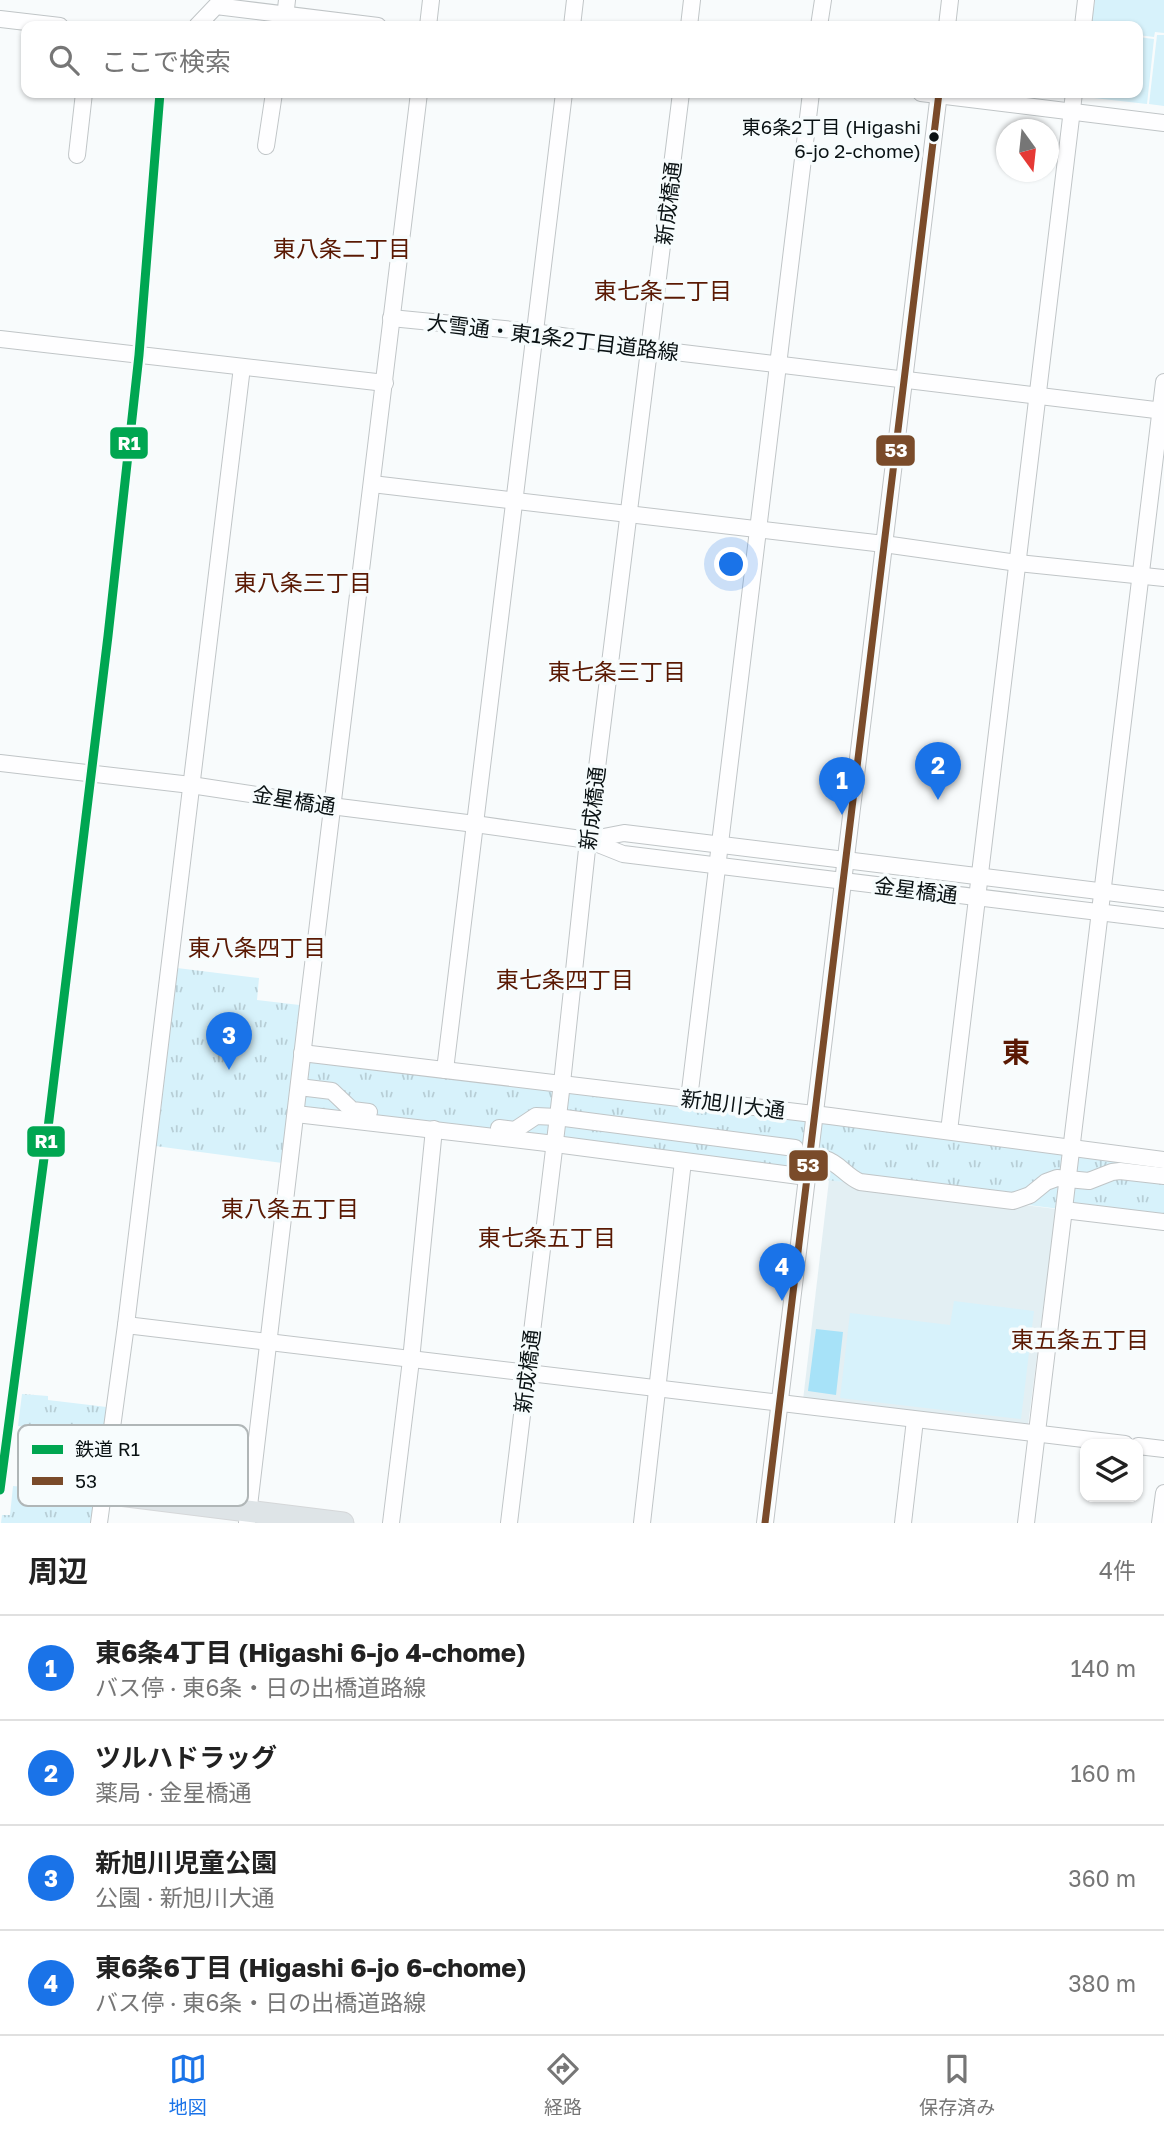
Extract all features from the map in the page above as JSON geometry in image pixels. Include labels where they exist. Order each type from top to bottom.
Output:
[{"type":"main road","points":[[182,1506],[248,1517],[343,1523]]},
{"type":"street","points":[[429,21],[431,0]]},
{"type":"street","points":[[573,21],[575,0]]},
{"type":"street","points":[[689,21],[692,0]]},
{"type":"street","points":[[820,21],[822,0]]},
{"type":"street","points":[[948,21],[950,0]]},
{"type":"street","points":[[1084,21],[1086,0]]},
{"type":"street","points":[[202,21],[216,6],[340,21]]},
{"type":"street","points":[[0,19],[21,21]]},
{"type":"street","points":[[77,155],[83,98]]},
{"type":"street","points":[[266,146],[273,98]]},
{"type":"street","points":[[248,1517],[418,98]]},
{"type":"street","points":[[445,1070],[563,98]]},
{"type":"street","name":"新成橋通","points":[[509,1523],[555,1144],[588,840],[680,98]]},
{"type":"street","points":[[689,1099],[810,98]]},
{"type":"street","points":[[765,1523],[939,98]]},
{"type":"street","points":[[969,98],[1164,124]]},
{"type":"street","points":[[949,1130],[1073,98]]},
{"type":"street","name":"大雪通・東1条2丁目道路線","points":[[391,318],[534,332],[650,349],[1162,411]]},
{"type":"street","points":[[0,339],[385,383]]},
{"type":"street","points":[[112,1425],[242,367]]},
{"type":"street","points":[[1026,1523],[1164,382]]},
{"type":"street","points":[[372,484],[884,544],[1018,563],[1164,578]]},
{"type":"street","name":"金星橋通","points":[[0,763],[191,785],[332,807],[588,840],[622,854],[1164,920]]},
{"type":"street","name":"金星橋通","points":[[588,840],[624,833],[1164,900]]},
{"type":"street","name":"新旭川大通","points":[[302,1053],[949,1130],[1164,1160]]},
{"type":"street","name":"新旭川大通","points":[[299,1087],[332,1091],[352,1110],[515,1130],[536,1116],[557,1117],[795,1148]]},
{"type":"street","points":[[296,1114],[807,1177]]},
{"type":"street","points":[[391,1523],[411,1360],[434,1129]]},
{"type":"street","points":[[825,1159],[833,1161],[860,1182],[1013,1200],[1030,1195],[1046,1182],[1057,1178],[1089,1181],[1120,1171],[1164,1176]]},
{"type":"street","points":[[642,1523],[683,1161]]},
{"type":"street","points":[[1064,1210],[1164,1222]]},
{"type":"street","points":[[126,1325],[1081,1439]]},
{"type":"street","points":[[903,1523],[915,1420]]},
{"type":"street","points":[[1143,1447],[1164,1449]]},
{"type":"street","points":[[1160,1523],[1164,1493]]},
{"type":"shaded area","points":[[829,1180],[1056,1209],[1028,1426],[803,1400]]},
{"type":"green space","points":[[1095,0],[1164,0],[1164,33],[1155,32],[1154,37],[1143,36],[1143,21],[1092,21]]},
{"type":"green space","points":[[1157,35],[1164,35],[1164,106],[1149,104]]},
{"type":"green space","points":[[1143,38],[1154,39],[1147,104],[1094,98],[1143,98]]},
{"type":"green space","points":[[169,967],[259,978],[257,1000],[308,1006],[302,1052],[1164,1158],[1164,1222],[297,1114],[290,1164],[148,1145]]},
{"type":"green space","points":[[954,1301],[1034,1311],[1021,1419],[840,1398],[850,1313],[950,1325]]},
{"type":"green space","points":[[22,1394],[115,1408],[113,1425],[18,1425]]},
{"type":"green space","points":[[13,1486],[18,1486],[18,1506],[101,1506],[99,1523],[1,1523],[2,1515],[10,1515]]},
{"type":"water","points":[[816,1329],[843,1332],[836,1395],[808,1391]]},
{"type":"rail line","name":"R1","points":[[0,1490],[48,1128],[108,636],[139,355],[160,98]]},
{"type":"transit line","name":"53","points":[[765,1523],[938,98]]},
{"type":"place","name":"東6条2丁目 (Higashi 6-jo 2-chome)","points":[[934,137]]},
{"type":"place","name":"ツルハドラッグ","points":[[938,800]]},
{"type":"place","name":"東6条4丁目 (Higashi 6-jo 4-chome)","points":[[842,815]]},
{"type":"place","name":"新旭川児童公園","points":[[229,1070]]},
{"type":"place","name":"東6条6丁目 (Higashi 6-jo 6-chome)","points":[[782,1301]]},
{"type":"district","name":"東八条二丁目","points":[[342,248]]},
{"type":"district","name":"東七条二丁目","points":[[663,290]]},
{"type":"district","name":"東八条三丁目","points":[[303,582]]},
{"type":"district","name":"東七条三丁目","points":[[617,671]]},
{"type":"district","name":"東八条四丁目","points":[[257,947]]},
{"type":"district","name":"東七条四丁目","points":[[565,979]]},
{"type":"district","name":"東","points":[[1016,1051]]},
{"type":"district","name":"東八条五丁目","points":[[290,1208]]},
{"type":"district","name":"東七条五丁目","points":[[547,1237]]},
{"type":"district","name":"東五条五丁目","points":[[1080,1339]]}]
